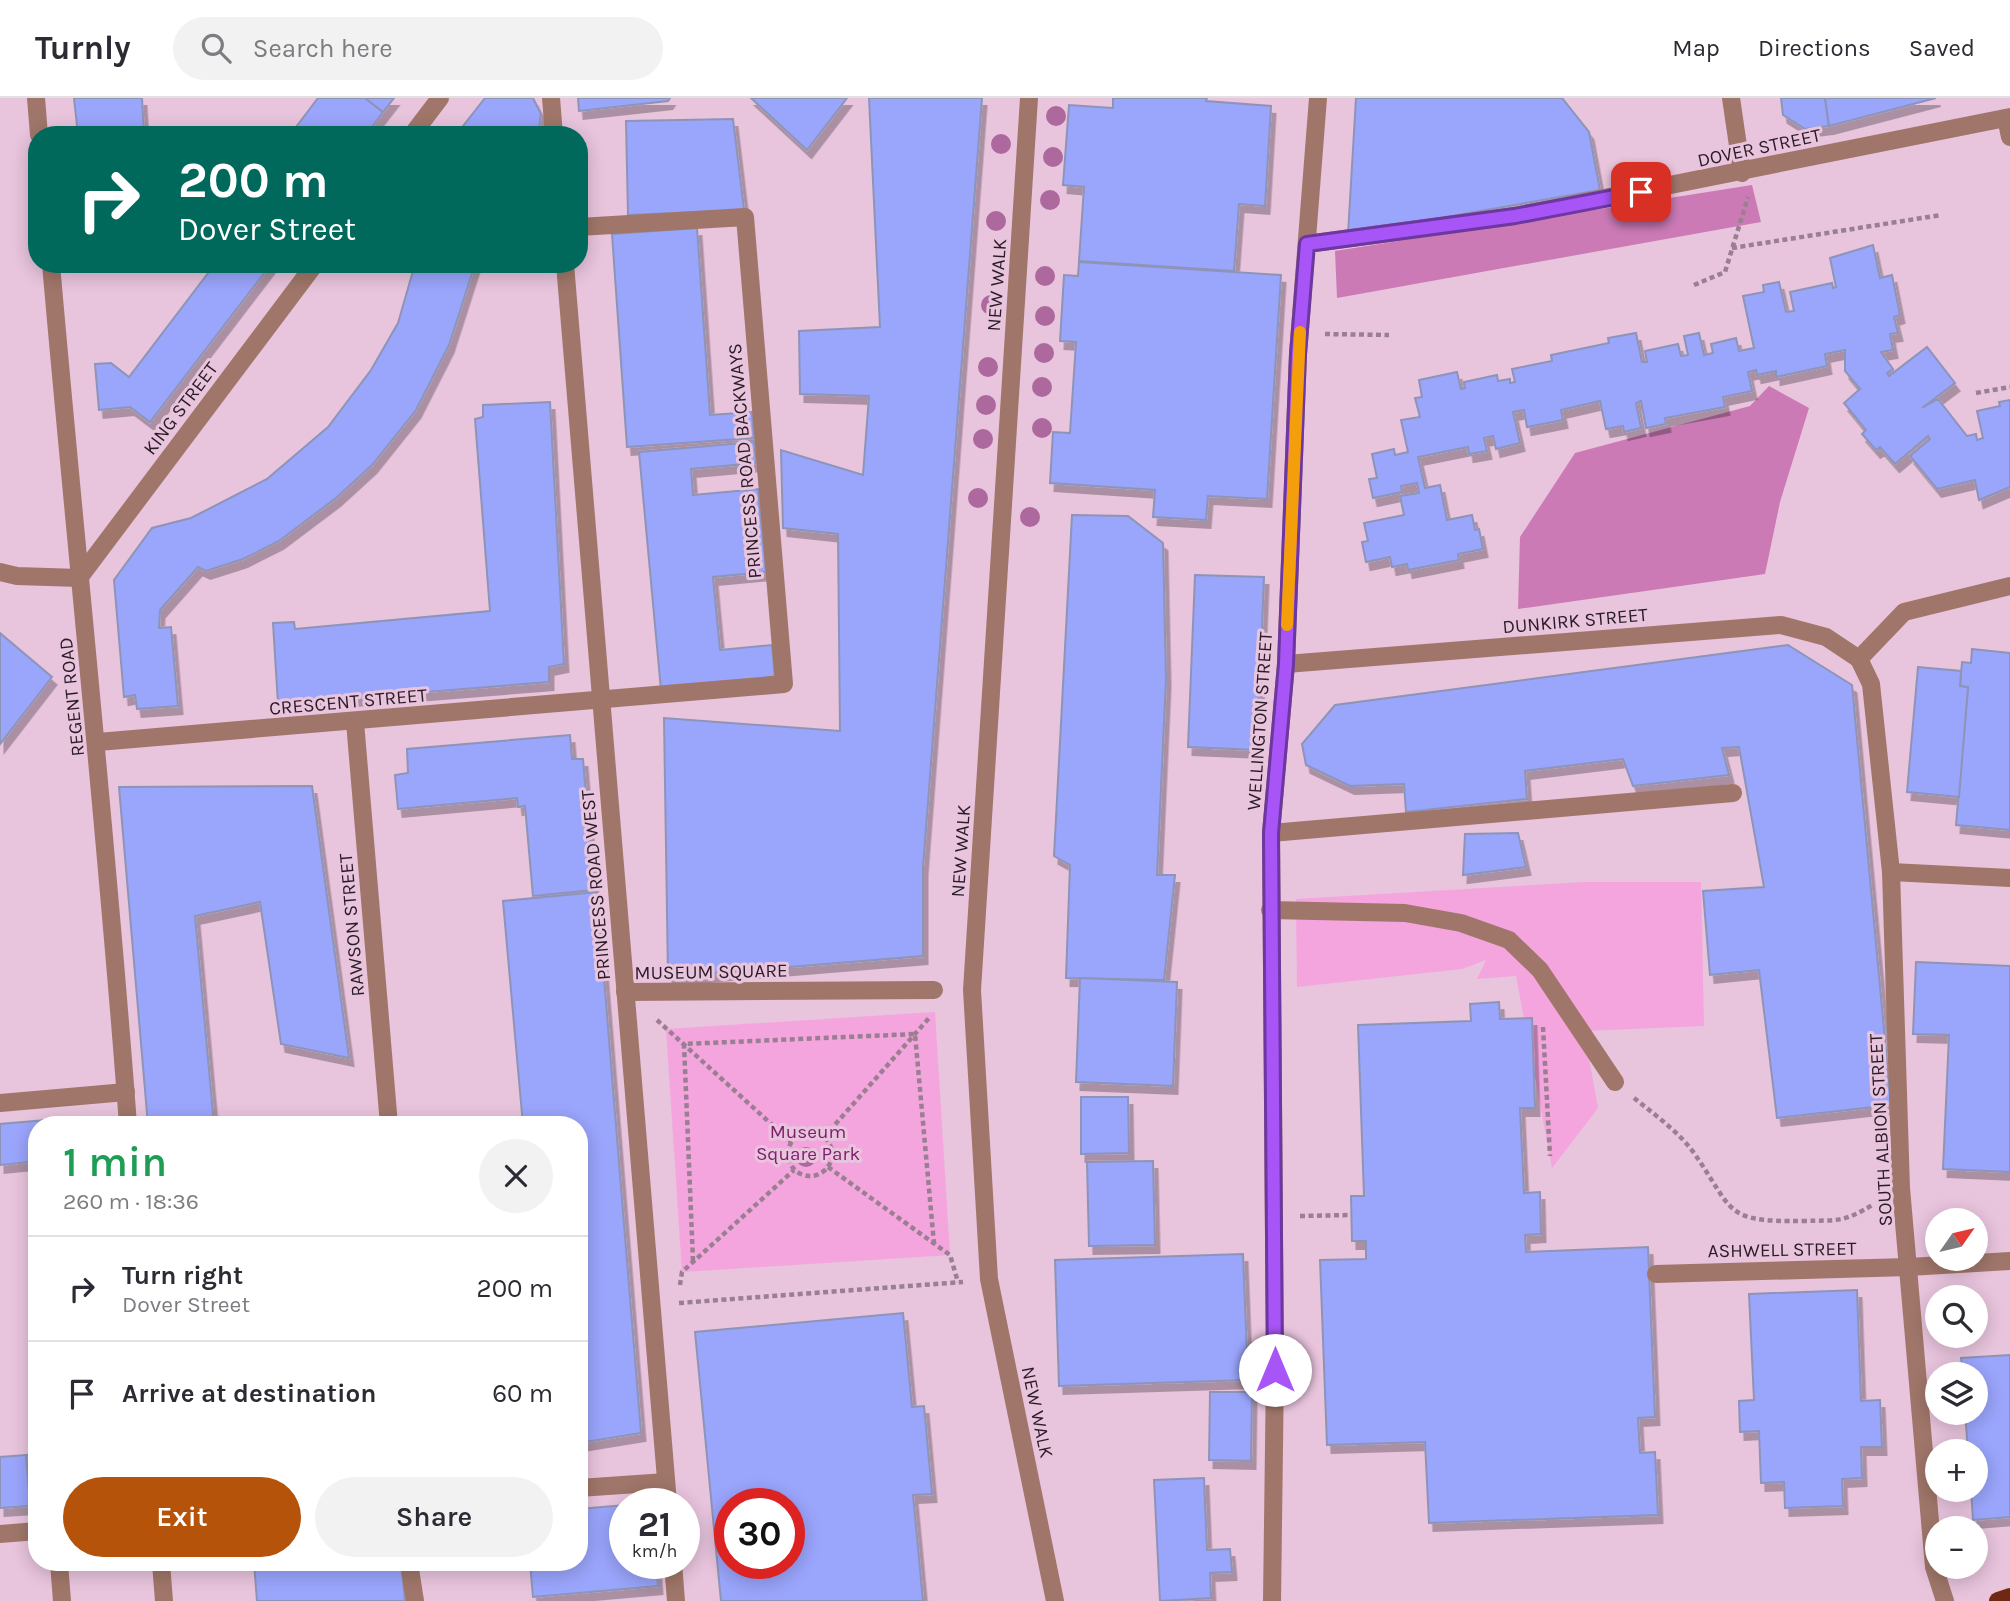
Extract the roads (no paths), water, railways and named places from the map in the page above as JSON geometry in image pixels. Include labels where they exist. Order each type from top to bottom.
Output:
[{"type":"main road","points":[[1998,1601],[2010,1597]]},
{"type":"street","points":[[36,98],[38,126]]},
{"type":"street","points":[[419,126],[440,98]]},
{"type":"street","points":[[551,98],[553,126]]},
{"type":"street","name":"NEW WALK","points":[[1029,98],[972,990],[989,1279],[1055,1601]]},
{"type":"street","name":"WELLINGTON STREET","points":[[1272,1601],[1275,1356],[1271,833],[1286,664],[1300,334],[1318,98]]},
{"type":"street","points":[[1731,98],[1749,171]]},
{"type":"street","points":[[2008,117],[2010,137]]},
{"type":"street","name":"DOVER STREET","points":[[1307,244],[1515,216],[2008,117]]},
{"type":"street","name":"PRINCESS ROAD BACKWAYS","points":[[588,226],[745,217],[784,684],[602,701]]},
{"type":"street","name":"REGENT ROAD","points":[[52,273],[79,578],[97,742],[127,1116]]},
{"type":"street","name":"KING STREET","points":[[79,578],[308,273]]},
{"type":"street","name":"PRINCESS ROAD WEST","points":[[566,273],[667,1488]]},
{"type":"street","points":[[0,572],[17,576],[79,578]]},
{"type":"street","points":[[1859,659],[1904,612],[2010,586]]},
{"type":"street","name":"DUNKIRK STREET","points":[[1286,664],[1780,625],[1826,637],[1859,659]]},
{"type":"street","name":"SOUTH ALBION STREET","points":[[1859,659],[1871,684],[1891,872],[1901,1188],[1934,1567],[1945,1601]]},
{"type":"street","name":"CRESCENT STREET","points":[[97,742],[602,701]]},
{"type":"street","name":"RAWSON STREET","points":[[355,722],[388,1116]]},
{"type":"street","points":[[1271,833],[1733,793]]},
{"type":"street","points":[[1891,872],[2010,878]]},
{"type":"street","points":[[1270,910],[1405,913],[1461,923],[1509,940],[1540,970],[1615,1082]]},
{"type":"street","name":"MUSEUM SQUARE","points":[[625,992],[937,999]]},
{"type":"street","points":[[0,1103],[126,1092]]},
{"type":"street","name":"ASHWELL STREET","points":[[1656,1274],[1909,1267],[2010,1261]]},
{"type":"street","points":[[588,1488],[666,1482]]},
{"type":"street","points":[[0,1534],[28,1532]]},
{"type":"street","points":[[60,1571],[62,1601]]},
{"type":"street","points":[[162,1571],[164,1601]]},
{"type":"street","points":[[410,1571],[415,1601]]},
{"type":"street","points":[[674,1579],[676,1601]]},
{"type":"park label","name":"Museum Square Park","points":[[808,1142]]}]
